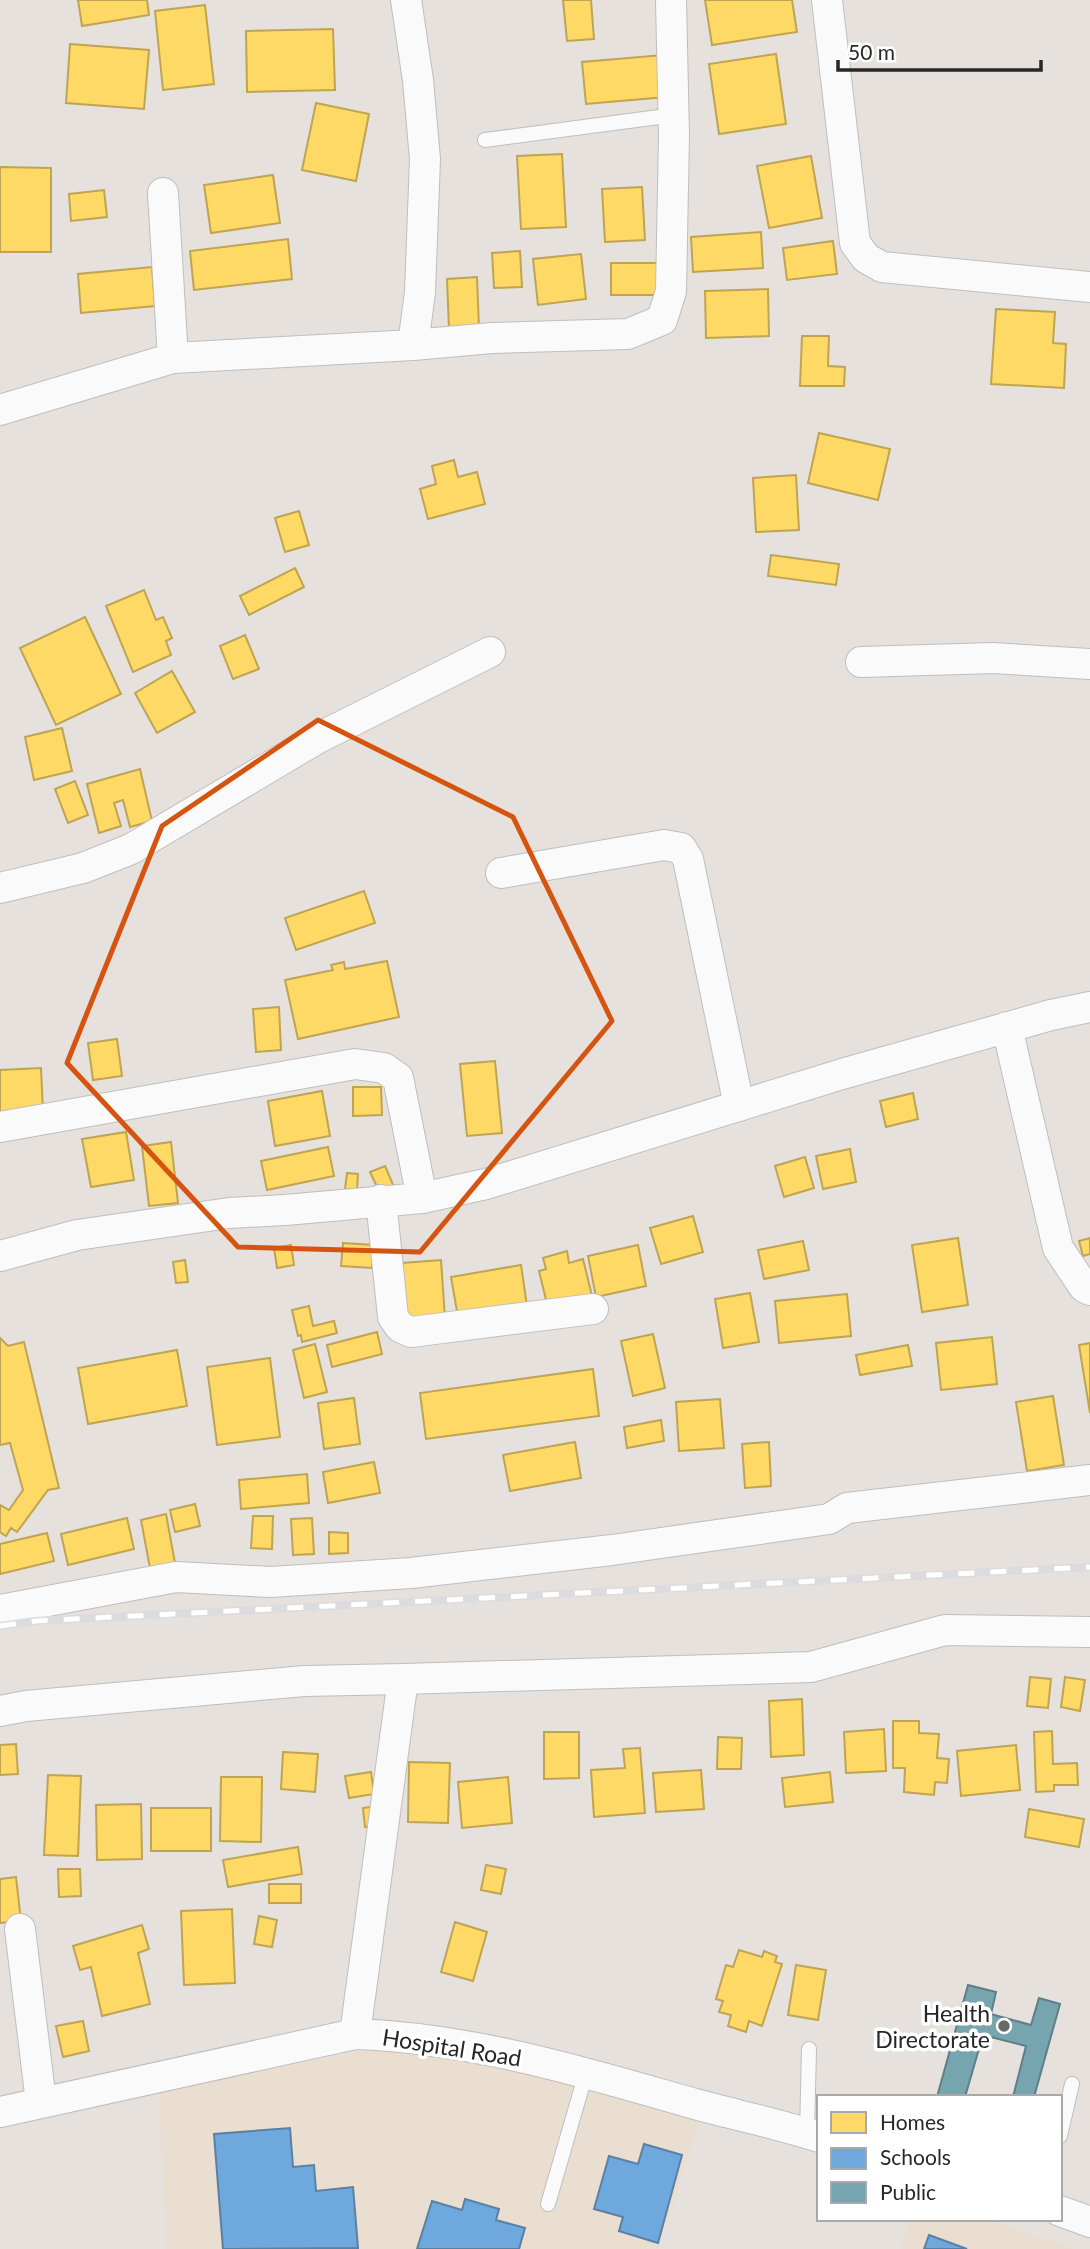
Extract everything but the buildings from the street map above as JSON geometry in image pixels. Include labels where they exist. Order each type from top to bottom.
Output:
[{"type":"street","points":[[406,0],[418,80],[425,159],[420,292],[413,345]]},
{"type":"street","points":[[0,410],[173,358],[492,338],[628,334],[662,320],[671,291],[674,116],[671,0]]},
{"type":"street","points":[[827,0],[855,243],[866,258],[882,267],[1090,287]]},
{"type":"street","points":[[163,193],[173,358]]},
{"type":"street","points":[[0,888],[83,868],[131,849],[318,738],[490,652]]},
{"type":"street","points":[[861,663],[993,658],[1090,664]]},
{"type":"street","points":[[501,873],[664,845],[681,848],[688,859],[739,1106]]},
{"type":"street","points":[[0,1256],[77,1235],[229,1213],[422,1198],[486,1184],[1007,1027],[1090,1007]]},
{"type":"street","points":[[1007,1027],[1058,1248],[1084,1287],[1090,1290]]},
{"type":"street","points":[[0,1127],[355,1065],[384,1068],[398,1078],[422,1198]]},
{"type":"street","points":[[381,1200],[393,1317],[400,1327],[411,1332],[593,1309]]},
{"type":"street","points":[[0,1610],[176,1577],[271,1582],[411,1573],[612,1550],[829,1518],[847,1508],[1090,1480]]},
{"type":"street","points":[[0,1712],[26,1706],[304,1681],[811,1667],[945,1630],[1090,1632]]},
{"type":"street","points":[[355,2034],[403,1679]]},
{"type":"street","points":[[20,1929],[41,2102]]},
{"type":"street","name":"Hospital Road","points":[[0,2112],[279,2052],[317,2040],[355,2034],[400,2035],[475,2047],[586,2073],[813,2135]]},
{"type":"street","points":[[1062,2212],[1090,2222]]},
{"type":"lane","points":[[485,140],[674,116]]},
{"type":"lane","points":[[808,2049],[813,2135]]},
{"type":"lane","points":[[548,2204],[586,2073]]},
{"type":"lane","points":[[1062,2127],[1072,2084]]},
{"type":"highlighted area","points":[[318,720],[513,817],[612,1021],[420,1252],[238,1247],[67,1063],[162,826]]},
{"type":"shaded area","points":[[451,2044],[700,2120],[658,2249],[167,2249],[159,2091],[397,2045]]},
{"type":"shaded area","points":[[909,2221],[988,2221],[1073,2249],[901,2249]]},
{"type":"railway","points":[[0,1626],[35,1621],[1090,1567]]},
{"type":"place","name":"Health Directorate","points":[[1004,2026]]}]
